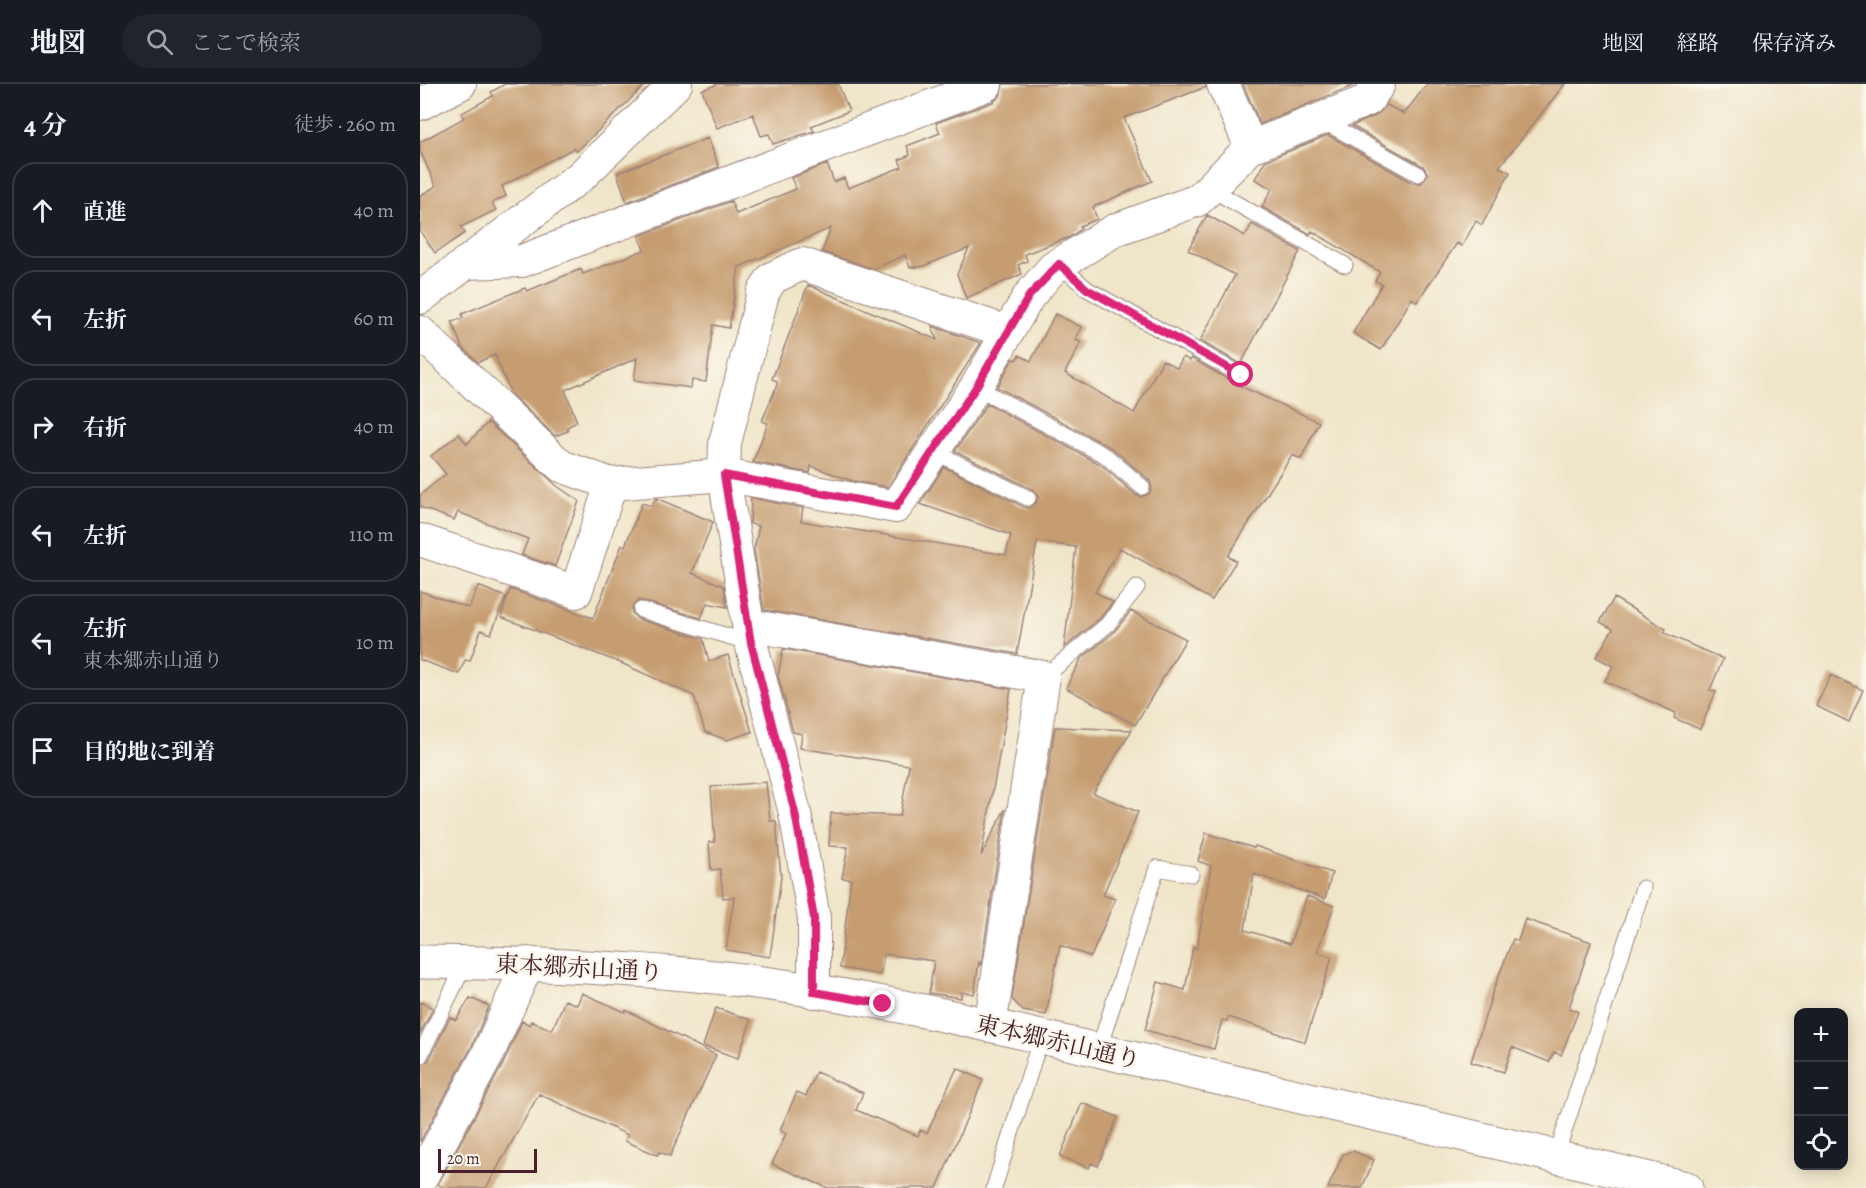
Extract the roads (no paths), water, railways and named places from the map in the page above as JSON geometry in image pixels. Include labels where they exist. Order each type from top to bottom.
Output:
[{"type":"street","points":[[420,104],[459,84]]},
{"type":"street","points":[[420,298],[581,176],[676,84]]},
{"type":"street","points":[[465,263],[522,261],[987,84]]},
{"type":"street","points":[[1223,84],[1251,147]]},
{"type":"street","points":[[420,332],[561,466],[610,484],[724,475],[896,507],[976,387],[1029,296],[1059,264],[1116,230],[1198,200],[1251,147],[1368,100],[1379,84]]},
{"type":"street","points":[[814,992],[814,918],[795,813],[749,634],[724,475],[728,431],[763,293],[772,278],[802,264],[1008,332]]},
{"type":"street","points":[[420,540],[576,592],[610,484]]},
{"type":"street","points":[[749,634],[1044,677],[990,1026]]},
{"type":"street","name":"東本郷赤山通り","points":[[420,962],[528,963],[633,969],[727,979],[814,992],[1041,1037],[1686,1188]]},
{"type":"street","points":[[420,1180],[487,1056],[528,963]]},
{"type":"lane","points":[[1320,120],[1418,174]]},
{"type":"lane","points":[[1209,188],[1345,265]]},
{"type":"lane","points":[[1059,264],[1087,289],[1241,375]]},
{"type":"lane","points":[[976,387],[1106,456],[1142,487]]},
{"type":"lane","points":[[933,451],[1028,498]]},
{"type":"lane","points":[[1044,677],[1107,626],[1137,586]]},
{"type":"lane","points":[[641,610],[749,634]]},
{"type":"lane","points":[[1098,1051],[1157,868],[1191,874]]},
{"type":"lane","points":[[1556,1156],[1643,888]]},
{"type":"lane","points":[[420,1056],[466,962]]},
{"type":"lane","points":[[994,1188],[1041,1037]]}]
